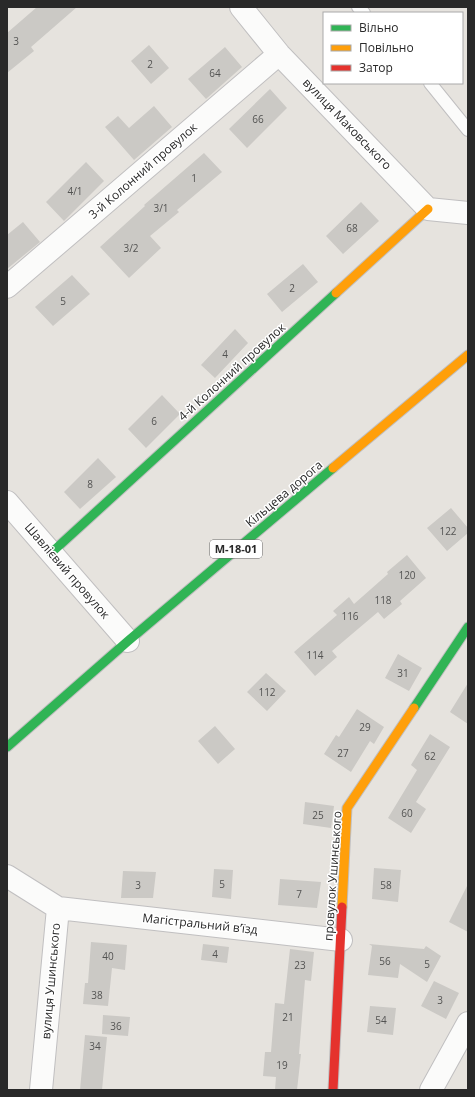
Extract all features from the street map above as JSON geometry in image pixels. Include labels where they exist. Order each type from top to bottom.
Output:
[{"type":"main road","name":"4-й Колонний провулок","points":[[52,553],[428,209]]},
{"type":"main road","name":"Кільцева дорога","points":[[7,747],[128,641],[468,355]]},
{"type":"main road","name":"провулок Ушинського","points":[[333,1090],[347,808],[468,627]]},
{"type":"street","name":"вулиця Маковського","points":[[241,7],[279,54],[428,209]]},
{"type":"street","name":"3-й Колонний провулок","points":[[7,288],[279,54]]},
{"type":"street","points":[[428,209],[468,213]]},
{"type":"street","name":"Шавлієвий провулок","points":[[7,502],[128,641]]},
{"type":"street","name":"вулиця Ушинського","points":[[7,876],[58,908],[41,1090]]},
{"type":"street","name":"Магістральний в’їзд","points":[[58,908],[341,940]]},
{"type":"street","points":[[431,1090],[468,1023]]},
{"type":"lane","points":[[431,84],[468,130]]},
{"type":"building","points":[[37,7],[77,7],[31,47],[34,51],[7,73],[7,33]]},
{"type":"building","points":[[149,45],[169,68],[151,84],[131,61]]},
{"type":"building","points":[[225,47],[242,67],[206,99],[188,79]]},
{"type":"building","points":[[270,89],[287,108],[247,148],[229,129]]},
{"type":"building","points":[[154,106],[172,127],[134,160],[105,127],[118,116],[129,128]]},
{"type":"building","points":[[204,153],[222,172],[177,210],[179,212],[150,236],[161,248],[129,278],[100,247],[145,206],[144,205]]},
{"type":"building","points":[[86,162],[104,181],[64,221],[46,202]]},
{"type":"building","points":[[361,202],[379,221],[343,254],[326,236]]},
{"type":"building","points":[[23,222],[40,242],[7,269],[7,235]]},
{"type":"building","points":[[303,264],[318,282],[282,312],[267,294]]},
{"type":"building","points":[[72,275],[90,294],[53,326],[35,307]]},
{"type":"building","points":[[235,329],[248,343],[215,378],[201,365]]},
{"type":"building","points":[[162,395],[180,414],[146,448],[128,429]]},
{"type":"building","points":[[98,458],[116,477],[80,509],[64,492]]},
{"type":"building","points":[[451,508],[468,528],[468,533],[447,551],[427,528]]},
{"type":"building","points":[[407,555],[426,578],[400,601],[402,604],[384,619],[378,612],[332,651],[337,657],[315,676],[294,652],[337,615],[333,611],[349,597],[354,604]]},
{"type":"building","points":[[398,654],[422,668],[409,691],[385,678]]},
{"type":"building","points":[[266,673],[286,691],[267,711],[247,692]]},
{"type":"building","points":[[468,683],[468,724],[450,712]]},
{"type":"building","points":[[357,709],[384,727],[374,744],[370,741],[351,772],[324,754],[336,735],[339,737]]},
{"type":"building","points":[[215,726],[235,749],[218,764],[198,741]]},
{"type":"building","points":[[430,734],[450,747],[416,802],[426,809],[411,833],[388,818],[417,770],[411,765]]},
{"type":"building","points":[[305,802],[334,806],[331,828],[303,824]]},
{"type":"building","points":[[374,868],[401,870],[398,902],[372,899]]},
{"type":"building","points":[[214,869],[233,870],[231,899],[212,897]]},
{"type":"building","points":[[123,871],[156,872],[153,898],[121,898]]},
{"type":"building","points":[[280,879],[321,882],[317,908],[278,905]]},
{"type":"building","points":[[468,884],[468,932],[449,922]]},
{"type":"building","points":[[91,942],[127,945],[125,970],[112,968],[108,1006],[83,1004],[85,983],[88,983]]},
{"type":"building","points":[[203,944],[229,947],[227,963],[201,960]]},
{"type":"building","points":[[369,944],[424,949],[426,946],[441,956],[427,982],[400,964],[398,978],[368,975],[372,946]]},
{"type":"building","points":[[290,949],[314,952],[311,981],[305,980],[299,1054],[301,1054],[297,1090],[275,1090],[276,1077],[263,1076],[265,1052],[271,1052],[275,1003],[284,1004]]},
{"type":"building","points":[[434,981],[459,993],[446,1019],[421,1006]]},
{"type":"building","points":[[370,1006],[396,1008],[393,1035],[367,1032]]},
{"type":"building","points":[[103,1015],[130,1017],[128,1036],[102,1034]]},
{"type":"building","points":[[85,1035],[107,1037],[102,1090],[80,1090]]},
{"type":"traffic: fast","points":[[51,553],[336,293]]},
{"type":"traffic: fast","points":[[7,747],[128,641],[333,468]]},
{"type":"traffic: fast","points":[[414,708],[468,627]]},
{"type":"traffic: slow","points":[[336,293],[428,209]]},
{"type":"traffic: slow","points":[[333,468],[468,355]]},
{"type":"traffic: slow","points":[[342,907],[347,808],[414,708]]},
{"type":"traffic: jam","points":[[333,1090],[342,907]]}]
